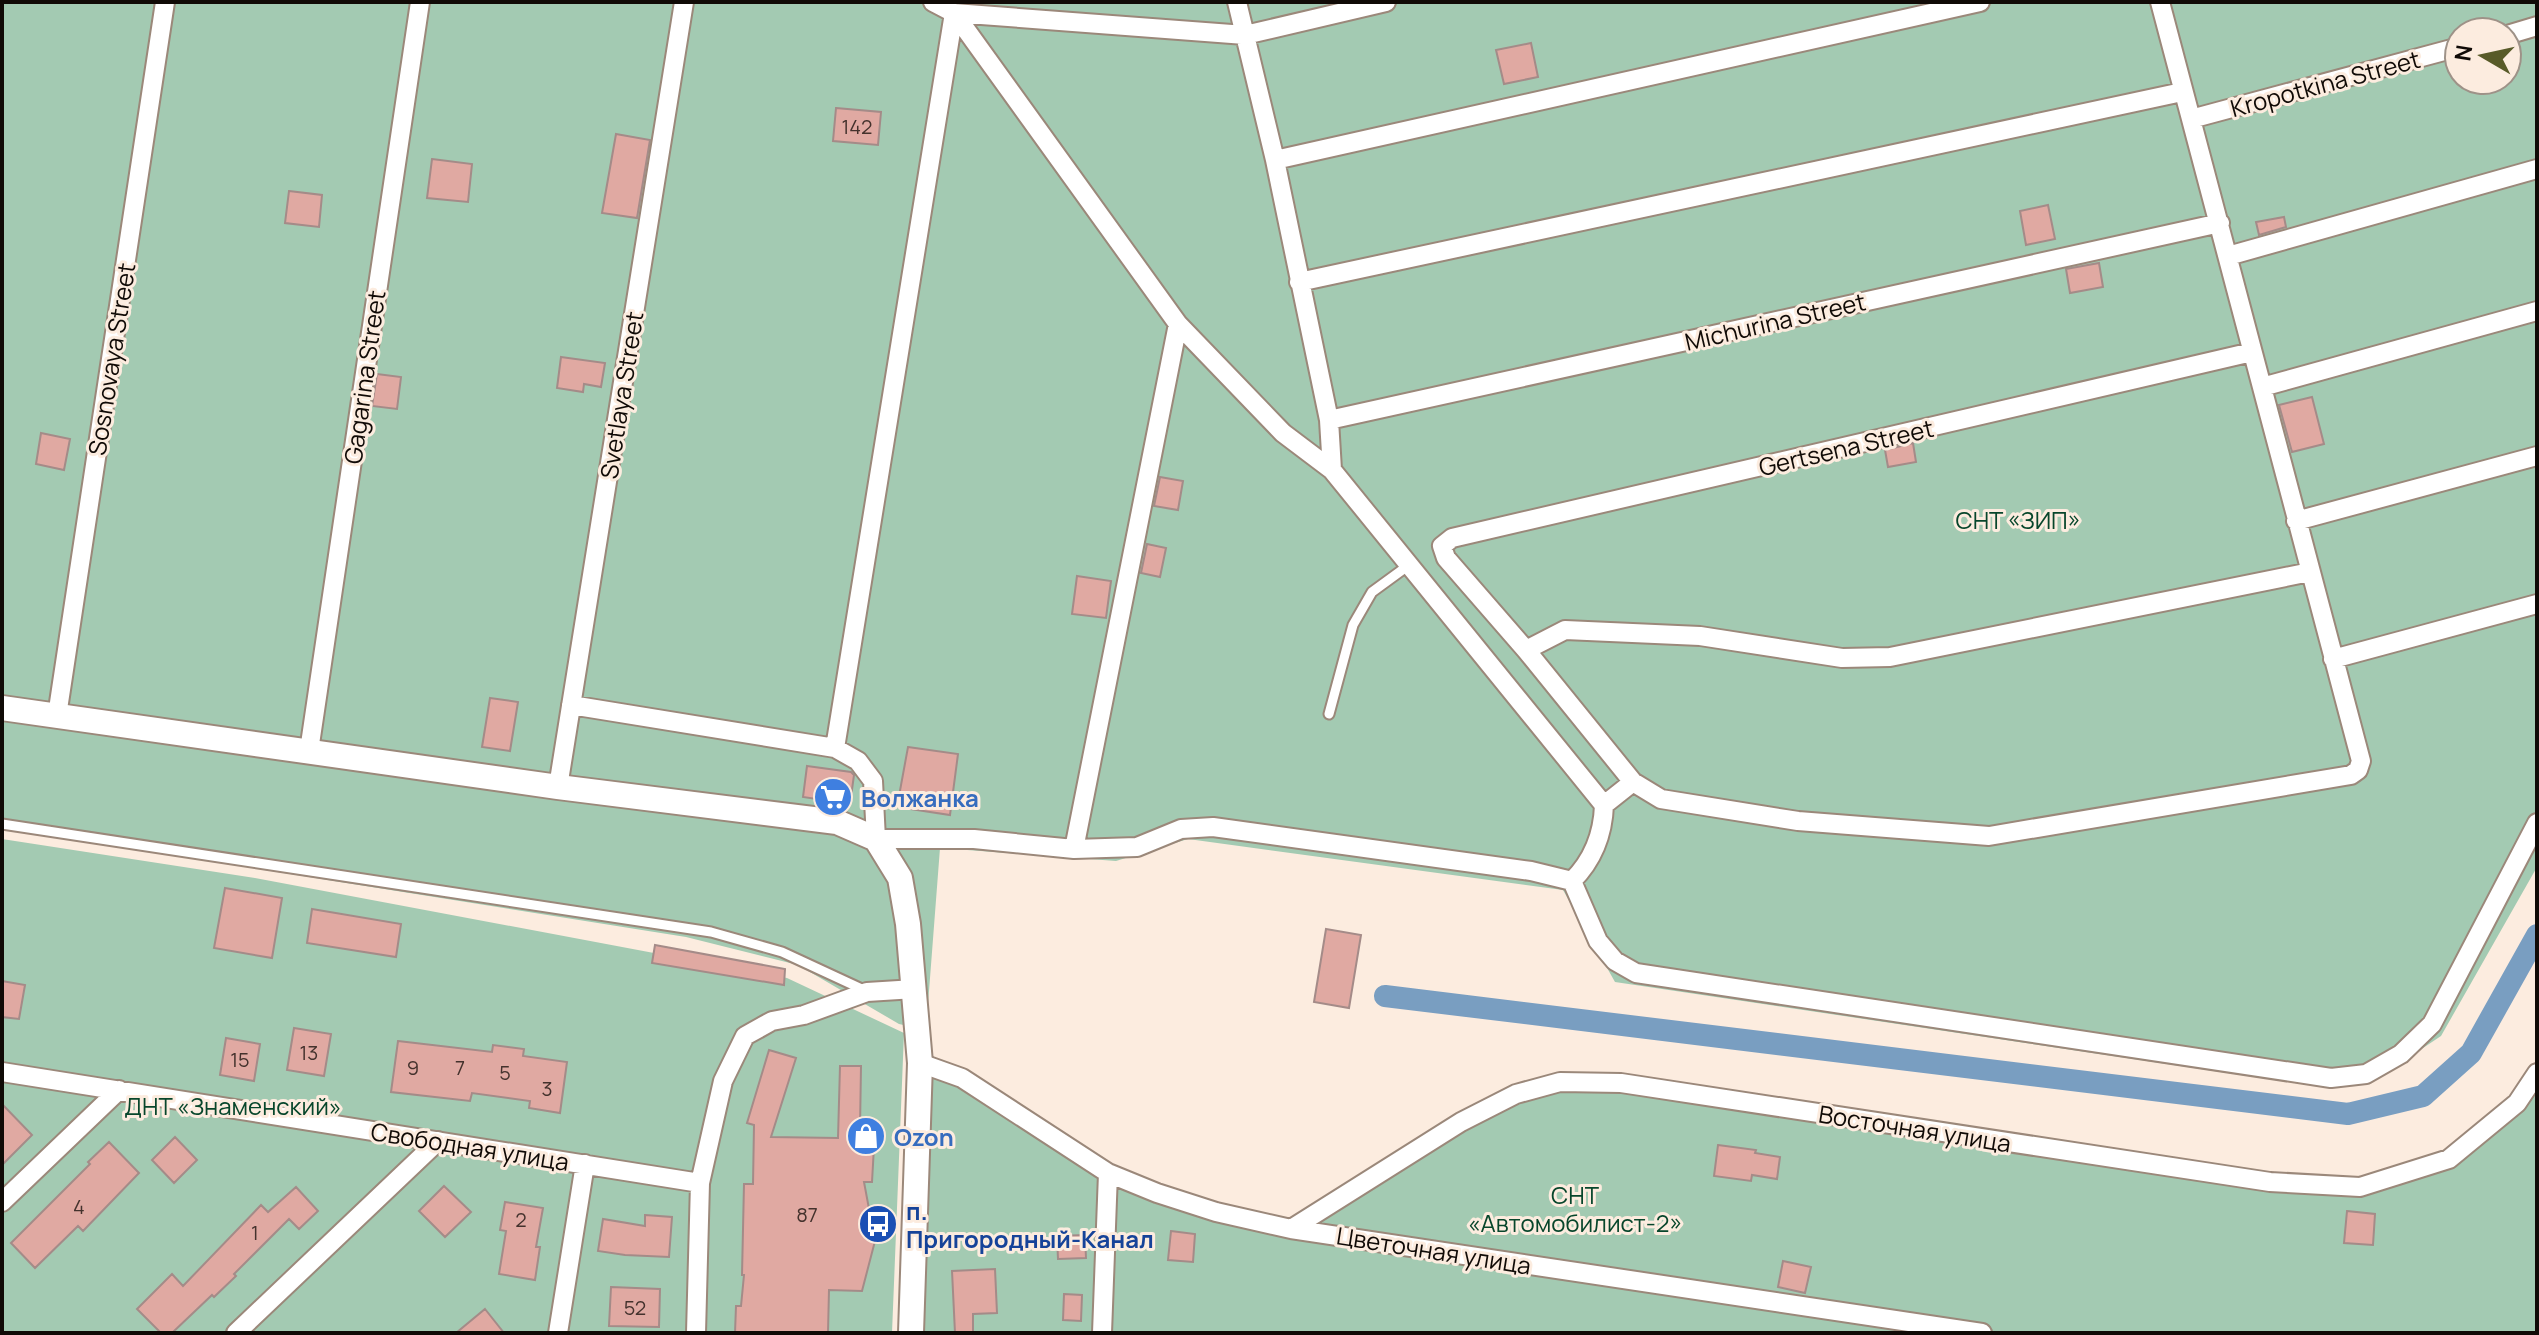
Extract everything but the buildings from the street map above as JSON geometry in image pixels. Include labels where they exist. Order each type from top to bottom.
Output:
[{"type":"street","name":"Sosnovaya Street","points":[[57,716],[165,2]]},
{"type":"street","name":"Gagarina Street","points":[[309,751],[420,2]]},
{"type":"street","name":"Svetlaya Street","points":[[558,787],[684,2]]},
{"type":"street","points":[[933,2],[954,13],[1178,324],[1283,433],[1332,470],[1604,805],[1603,828],[1586,867],[1572,881]]},
{"type":"street","points":[[1237,2],[1275,160],[1329,420],[1332,470]]},
{"type":"street","points":[[954,13],[1031,10],[1245,35],[1386,2]]},
{"type":"street","points":[[1275,160],[1980,2]]},
{"type":"street","points":[[2160,2],[2361,761],[2358,770],[2351,775],[1989,836],[1798,821],[1661,799],[1633,782],[1526,650],[1565,630],[1700,636],[1842,658],[1890,657],[2310,572]]},
{"type":"street","points":[[835,748],[954,13]]},
{"type":"street","name":"Kropotkina Street","points":[[2191,119],[2443,51]]},
{"type":"street","points":[[1299,282],[2182,92]]},
{"type":"street","points":[[2228,256],[2537,169]]},
{"type":"street","name":"Michurina Street","points":[[1329,420],[2220,223]]},
{"type":"street","points":[[2262,387],[2537,311]]},
{"type":"street","points":[[1074,849],[1178,324]]},
{"type":"street","name":"Gertsena Street","points":[[1526,650],[1446,558],[1442,546],[1452,538],[2252,352]]},
{"type":"street","points":[[2296,521],[2537,456]]},
{"type":"street","points":[[2333,659],[2537,604]]},
{"type":"street","points":[[571,705],[835,748],[858,761],[873,781],[876,839],[900,878],[915,989],[920,1063],[911,1333]]},
{"type":"street","points":[[2,708],[558,787],[837,822],[876,839],[974,839],[1074,849],[1137,847],[1181,829],[1213,827],[1531,871],[1572,881]]},
{"type":"street","points":[[1604,805],[1633,782]]},
{"type":"street","points":[[1572,881],[1598,941],[1615,961],[1636,973],[2331,1078],[2366,1074],[2401,1054],[2432,1024],[2537,823]]},
{"type":"street","points":[[696,1333],[700,1183],[723,1081],[745,1036],[772,1021],[804,1015],[867,992],[915,989]]},
{"type":"street","name":"Цветочная улица","points":[[920,1063],[962,1078],[1108,1173],[1216,1212],[1291,1229],[1982,1333]]},
{"type":"street","name":"Свободная улица","points":[[2,1072],[700,1183]]},
{"type":"street","name":"Восточная улица","points":[[1291,1229],[1461,1122],[1516,1094],[1560,1082],[1621,1083],[2270,1182],[2360,1187],[2449,1159],[2517,1103],[2537,1073]]},
{"type":"street","points":[[2,1202],[119,1090]]},
{"type":"street","points":[[236,1333],[438,1141]]},
{"type":"street","points":[[558,1333],[585,1164]]},
{"type":"street","points":[[1102,1333],[1108,1173]]},
{"type":"lane","points":[[1329,714],[1353,625],[1372,592],[1409,565]]},
{"type":"lane","points":[[2,824],[711,932],[782,952],[867,992]]},
{"type":"green space","name":"СНТ «ЗИП»","points":[[2,2],[2537,2],[2537,867],[2441,1036],[2369,1084],[2329,1088],[1615,982],[1563,890],[1188,839],[1116,861],[940,848],[926,1030],[899,1024],[798,965],[686,937],[2,828]]},
{"type":"green space","name":"ДНТ «Знаменский»","points":[[2,839],[255,878],[787,978],[904,1033],[892,1333],[2,1333]]},
{"type":"green space","name":"СНТ «Автомобилист-2»","points":[[920,1063],[1108,1173],[1291,1229],[1461,1122],[1560,1082],[2360,1187],[2449,1159],[2537,1073],[2537,1333],[911,1333]]},
{"type":"waterway","points":[[1385,996],[2348,1114],[2423,1096],[2471,1053],[2537,935]]},
{"type":"place","name":"Волжанка","points":[[833,797]]},
{"type":"place","name":"Ozon","points":[[866,1136]]},
{"type":"place","name":"п. Пригородный-Канал","points":[[878,1224]]}]
